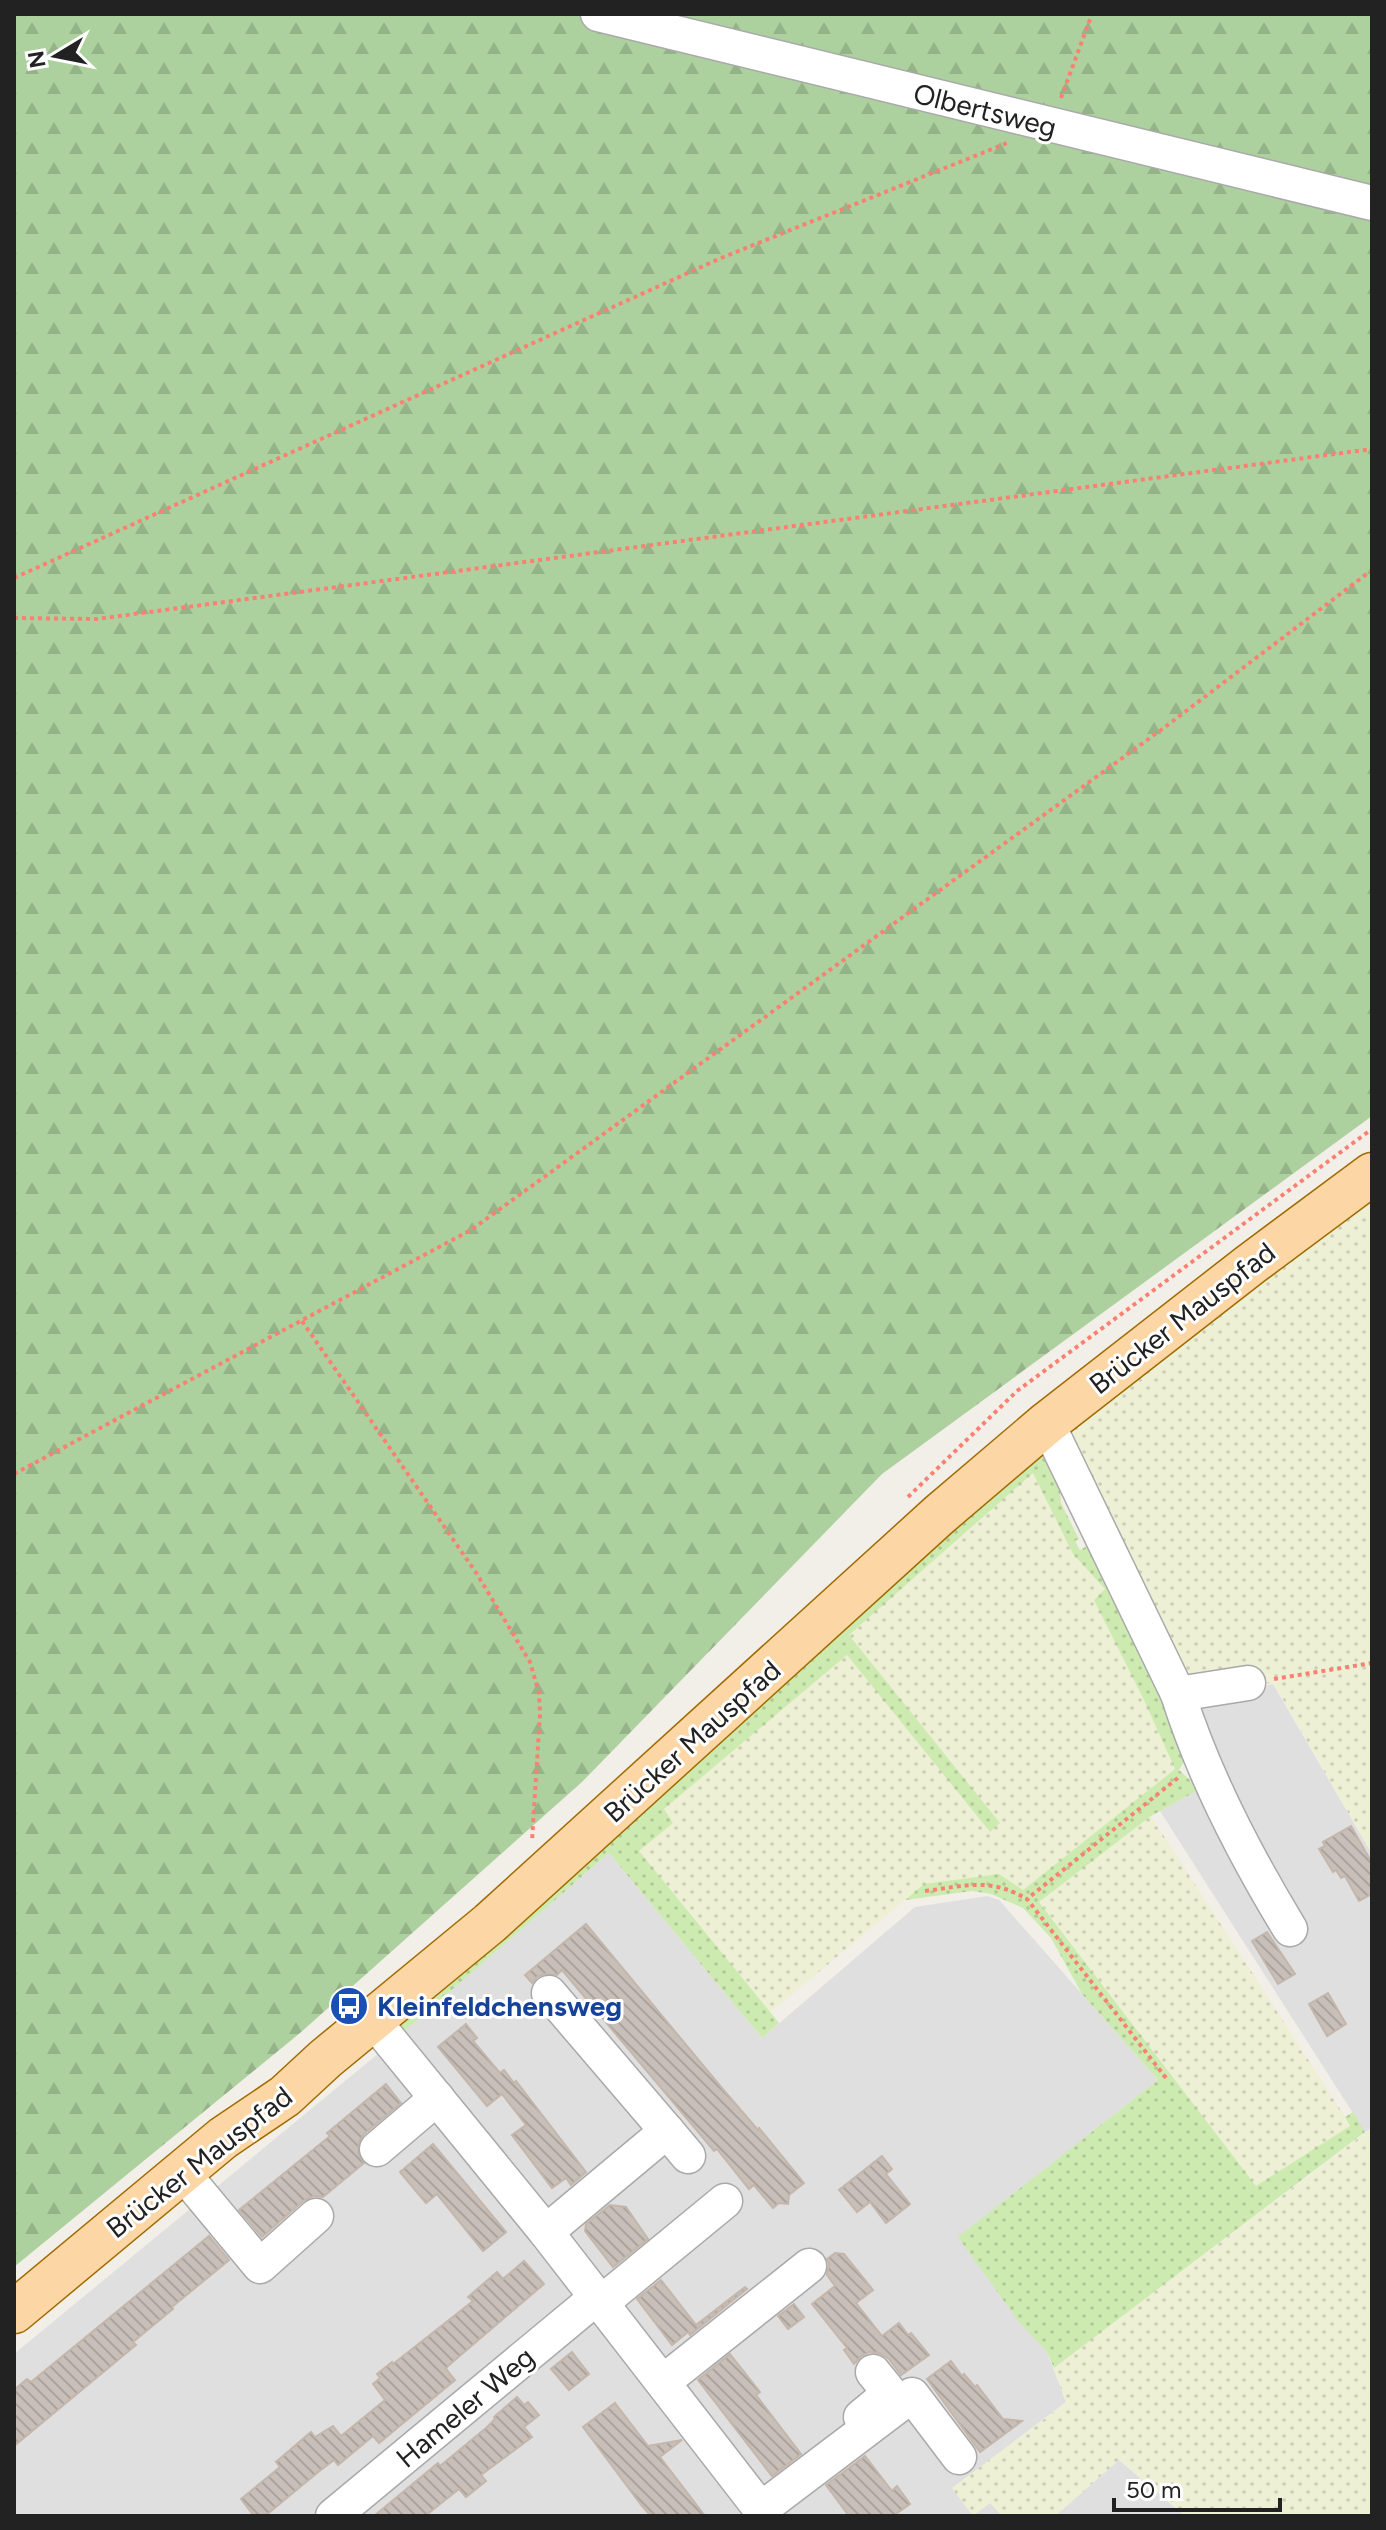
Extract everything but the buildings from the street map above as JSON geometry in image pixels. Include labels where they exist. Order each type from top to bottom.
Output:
[{"type":"main road","name":"Brücker Mauspfad","points":[[14,2312],[245,2121],[285,2096],[325,2059],[514,1903],[939,1515],[1047,1423],[1372,1174]]},
{"type":"street","name":"Olbertsweg","points":[[598,14],[1372,203]]},
{"type":"street","points":[[1047,1423],[1178,1694],[1192,1739],[1263,1884],[1290,1929]]},
{"type":"street","points":[[1071,1469],[1065,1495],[1079,1528]]},
{"type":"street","points":[[1178,1694],[1248,1683]]},
{"type":"street","points":[[546,2232],[678,2143],[549,1993]]},
{"type":"street","points":[[373,2020],[546,2232],[760,2509]]},
{"type":"street","points":[[377,2149],[437,2098]]},
{"type":"street","points":[[182,2172],[260,2266],[316,2216]]},
{"type":"street","name":"Hameler Weg","points":[[333,2516],[725,2201]]},
{"type":"street","points":[[663,2382],[809,2266]]},
{"type":"street","points":[[760,2509],[890,2393],[873,2372]]},
{"type":"street","points":[[760,2509],[912,2395],[959,2457]]},
{"type":"path","points":[[1051,126],[1092,14]]},
{"type":"path","points":[[14,578],[721,258],[1008,143]]},
{"type":"path","points":[[14,618],[97,619],[1372,449]]},
{"type":"path","points":[[14,1474],[471,1230],[1161,730],[1372,570]]},
{"type":"path","points":[[302,1320],[477,1574],[530,1662],[539,1693],[540,1714],[532,1844]]},
{"type":"path","points":[[1248,1683],[1372,1663]]},
{"type":"path","points":[[1027,1899],[1183,1774],[1192,1760],[1192,1739]]},
{"type":"path","points":[[925,1891],[987,1884],[1007,1887],[1027,1899],[1166,2078]]},
{"type":"shaded area","points":[[1273,1684],[1372,1854],[1372,2128],[1365,2132],[1160,1811],[1223,1776],[1189,1706]]},
{"type":"shaded area","points":[[609,1853],[762,2038],[915,1907],[987,1896],[999,1900],[1158,2080],[959,2237],[1047,2352],[1066,2402],[953,2488],[991,2503],[1002,2516],[14,2516],[14,2354],[373,2058]]},
{"type":"shaded area","points":[[1119,2460],[1185,2516],[1055,2516]]},
{"type":"green space","points":[[14,14],[1372,14],[1372,1116],[882,1474],[582,1782],[300,2033],[14,2267]]},
{"type":"green space","points":[[1372,1197],[1372,1854],[1274,1684],[1174,1673],[1067,1426]]},
{"type":"green space","points":[[1042,1450],[1060,1484],[1061,1503],[1079,1539],[1075,1541],[1080,1550],[1092,1543],[1113,1566],[1185,1760],[1179,1770],[1200,1789],[1151,1816],[1039,1902],[1256,2186],[1350,2126],[1345,2117],[1353,2112],[1365,2132],[1054,2368],[1047,2352],[1019,2322],[958,2237],[1158,2080],[1082,1994],[1051,1938],[1023,1908],[991,1894],[972,1891],[905,1900],[924,1884],[999,1874],[1023,1890],[1175,1769],[1094,1600],[1105,1589],[1073,1554],[1033,1473],[849,1635],[1000,1823],[990,1832],[847,1655],[664,1809],[673,1823],[639,1851],[779,2023],[762,2038],[609,1853],[400,2035],[400,2023]]},
{"type":"green space","points":[[1034,1472],[1073,1554],[1106,1589],[1144,1700],[1175,1769],[1023,1890],[924,1884],[770,2013],[639,1851],[673,1823],[663,1810],[847,1654],[990,1832],[1000,1823],[848,1635]]},
{"type":"green space","points":[[1151,1816],[1351,2126],[1256,2187],[1039,1901]]},
{"type":"green space","points":[[1372,2128],[1372,2516],[1185,2516],[1119,2460],[1055,2516],[1002,2516],[990,2503],[973,2516],[952,2488],[1066,2403],[1054,2368]]},
{"type":"place","name":"Kleinfeldchensweg","points":[[349,2006]]}]
